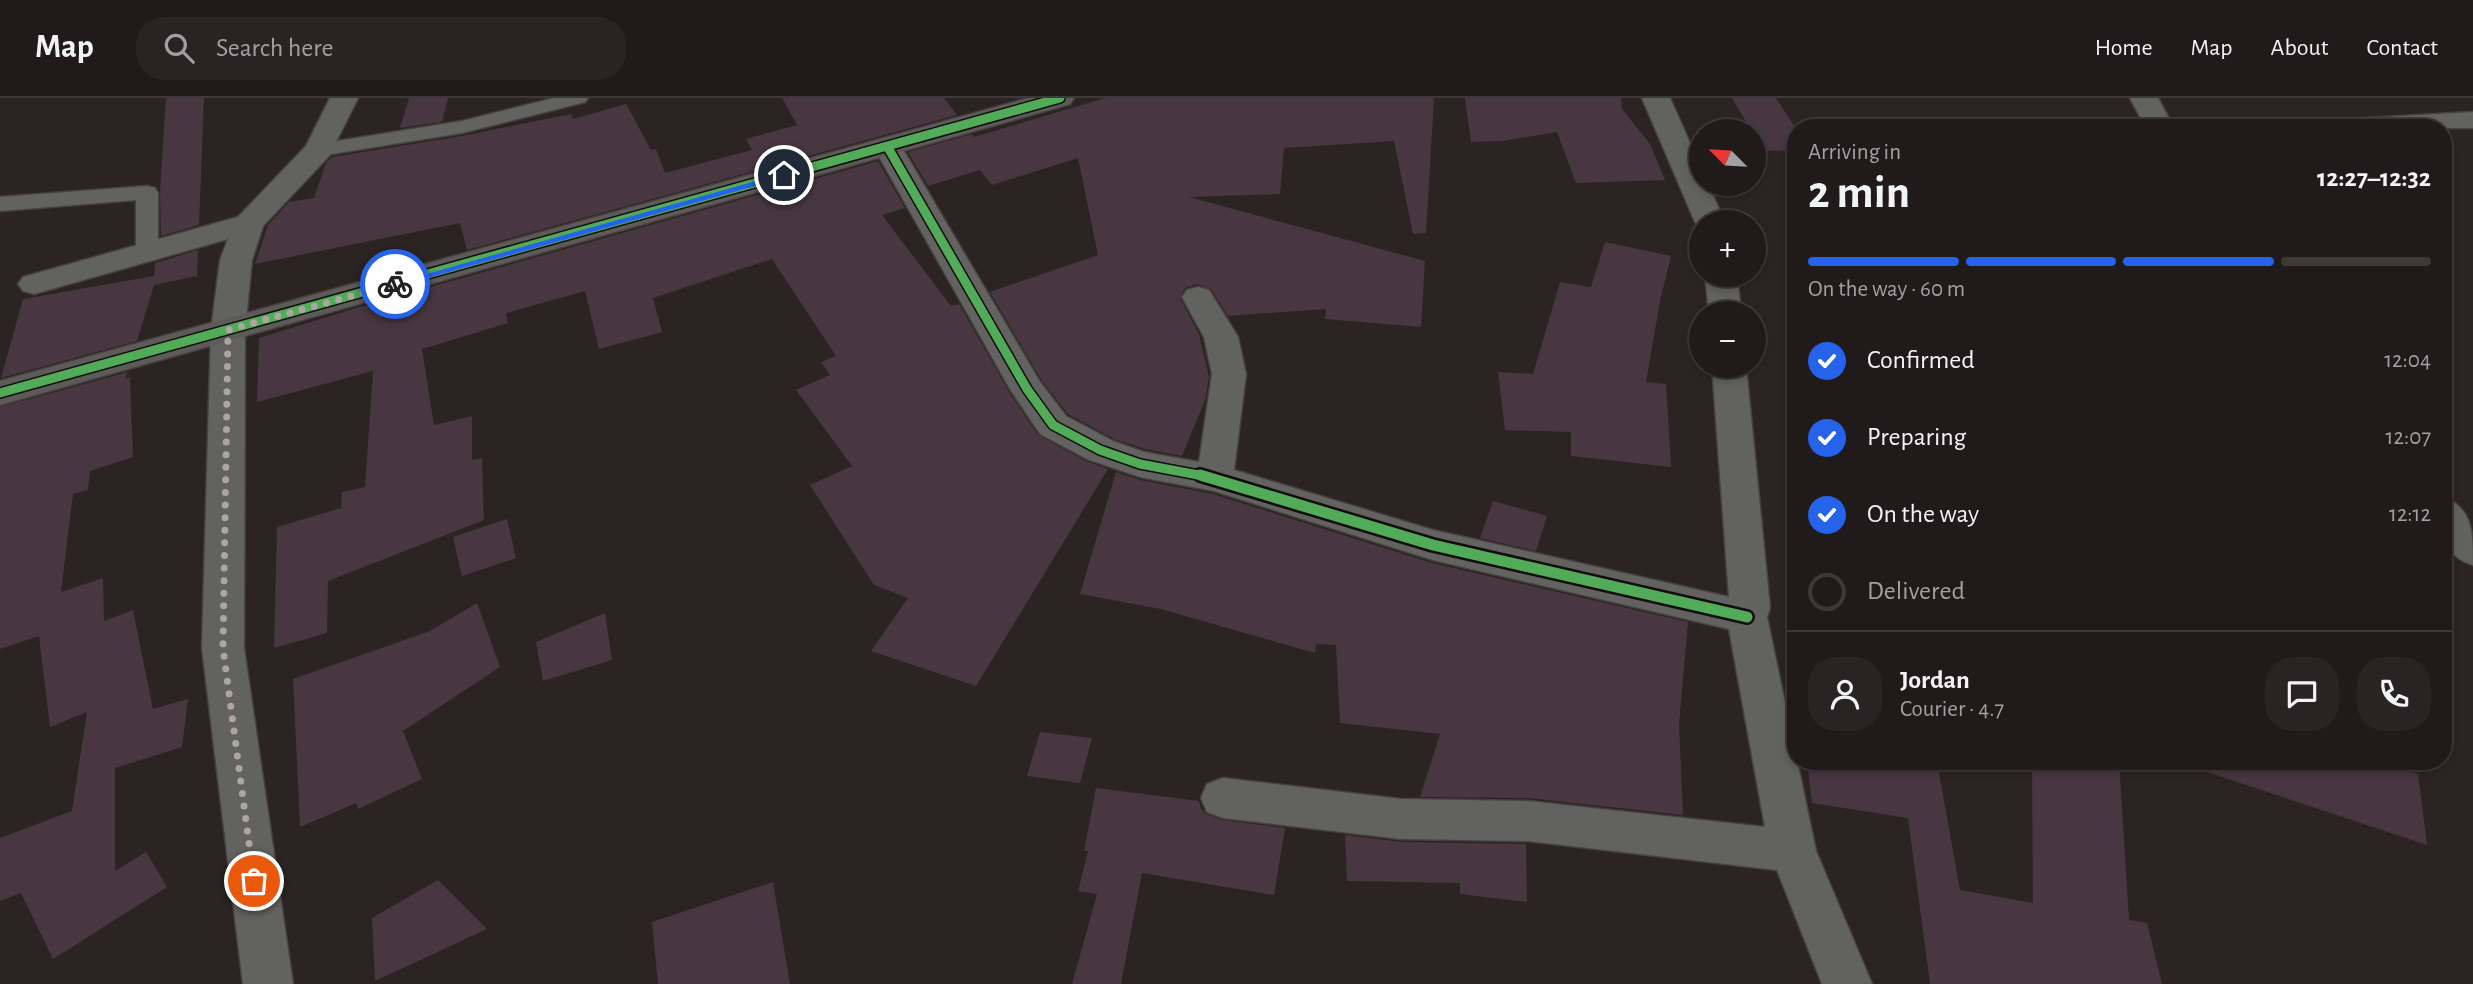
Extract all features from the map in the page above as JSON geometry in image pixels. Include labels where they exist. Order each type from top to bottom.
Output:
[{"type":"street","points":[[268,984],[223,648],[228,330],[236,260],[249,223],[319,150],[344,98]]},
{"type":"street","points":[[0,393],[1059,98]]},
{"type":"street","points":[[1656,98],[1705,210]]},
{"type":"street","points":[[2144,98],[2155,119]]},
{"type":"street","points":[[2452,121],[2473,120]]},
{"type":"street","points":[[887,146],[1027,389],[1053,425],[1100,450],[1140,464],[1215,478],[1433,545],[1747,617]]},
{"type":"street","points":[[34,284],[249,223]]},
{"type":"street","points":[[1198,297],[1222,337],[1229,374],[1215,478]]},
{"type":"street","points":[[1730,378],[1751,608],[1747,617],[1793,851],[1847,984]]},
{"type":"street","points":[[2452,522],[2473,550]]},
{"type":"street","points":[[1223,798],[1401,820],[1528,821],[1793,851]]},
{"type":"lane","points":[[319,150],[462,127],[578,98]]},
{"type":"lane","points":[[0,204],[148,193],[147,252]]},
{"type":"building","points":[[166,98],[204,98],[199,225],[161,236],[160,191]]},
{"type":"building","points":[[409,98],[448,98],[442,122],[400,128]]},
{"type":"building","points":[[782,98],[944,98],[957,115],[467,250],[460,223],[255,264],[268,225],[289,202],[314,198],[326,163],[332,157],[462,136],[571,114],[573,119],[626,104],[651,150],[656,149],[665,173],[752,150],[746,139],[797,125]]},
{"type":"building","points":[[1105,98],[1434,98],[1426,233],[1413,234],[1394,141],[1284,148],[1280,194],[1189,197],[1425,261],[1421,327],[1325,319],[1326,309],[1228,316],[1211,289],[1197,284],[1185,288],[1180,298],[1199,334],[1209,377],[1205,400],[1182,456],[1145,449],[1114,439],[1068,414],[1042,381],[990,292],[1098,255],[1078,158],[992,185],[980,170],[928,186],[908,152],[972,134],[974,137]]},
{"type":"building","points":[[1465,98],[1621,98],[1622,109],[1650,144],[1665,180],[1576,183],[1557,132],[1502,141],[1471,142]]},
{"type":"building","points":[[1732,98],[1776,98],[1790,119],[1787,119],[1787,150],[1766,151],[1766,119],[1744,119]]},
{"type":"building","points":[[878,161],[905,208],[882,215],[951,306],[959,304],[1008,390],[1038,435],[1086,461],[1108,469],[976,686],[871,651],[908,598],[874,585],[810,485],[852,466],[796,390],[830,375],[821,362],[836,356],[772,259],[653,298],[662,332],[599,349],[585,291],[506,313],[508,323],[422,349],[434,425],[472,416],[472,460],[482,458],[484,520],[328,581],[327,633],[274,648],[277,527],[341,508],[342,492],[365,487],[373,371],[257,402],[259,338],[366,305]]},
{"type":"building","points":[[1605,242],[1671,256],[1646,382],[1666,384],[1671,467],[1571,456],[1571,432],[1505,430],[1498,372],[1533,374],[1560,282],[1591,287]]},
{"type":"building","points":[[198,250],[197,276],[154,285],[137,341],[1,378],[23,299],[154,276],[155,263]]},
{"type":"building","points":[[128,372],[125,379],[130,377],[133,457],[90,471],[88,490],[73,494],[61,592],[103,578],[104,621],[133,610],[153,709],[188,699],[182,747],[115,768],[115,871],[146,852],[167,887],[53,959],[21,893],[0,901],[0,838],[72,811],[87,712],[50,727],[39,636],[0,649],[0,407]]},
{"type":"building","points":[[1116,472],[1140,480],[1213,494],[1432,563],[1688,622],[1679,724],[1683,815],[1528,798],[1420,797],[1440,734],[1340,723],[1336,645],[1316,644],[1315,653],[1161,609],[1080,594]]},
{"type":"building","points":[[1493,501],[1547,516],[1536,551],[1480,538]]},
{"type":"building","points":[[507,519],[516,558],[462,576],[453,537]]},
{"type":"building","points":[[477,603],[500,667],[403,731],[422,779],[358,809],[356,803],[300,827],[293,679],[430,631]]},
{"type":"building","points":[[605,613],[612,660],[543,681],[536,642]]},
{"type":"building","points":[[1040,732],[1092,738],[1080,783],[1027,776]]},
{"type":"building","points":[[1808,770],[1939,770],[1960,890],[2033,903],[2032,770],[2120,770],[2129,920],[2147,923],[2162,984],[1930,984],[1908,818],[1812,803]]},
{"type":"building","points":[[2201,770],[2405,770],[2418,774],[2427,845]]},
{"type":"building","points":[[1096,788],[1199,801],[1206,814],[1222,820],[1285,828],[1274,895],[1142,873],[1121,984],[1072,984],[1097,894],[1078,891],[1088,851],[1084,851]]},
{"type":"building","points":[[1345,835],[1401,842],[1526,844],[1527,902],[1460,894],[1460,883],[1347,881]]},
{"type":"building","points":[[438,880],[487,929],[375,981],[372,918]]},
{"type":"building","points":[[773,882],[790,984],[658,984],[652,922]]},
{"type":"cycle path","points":[[0,393],[1060,98]]},
{"type":"cycle path","points":[[887,146],[1027,389],[1053,425],[1100,450],[1140,464],[1215,478],[1433,545],[1747,617]]},
{"type":"way so far","points":[[254,881],[223,648],[228,330],[395,284]]},
{"type":"route","points":[[395,284],[784,175]]}]
